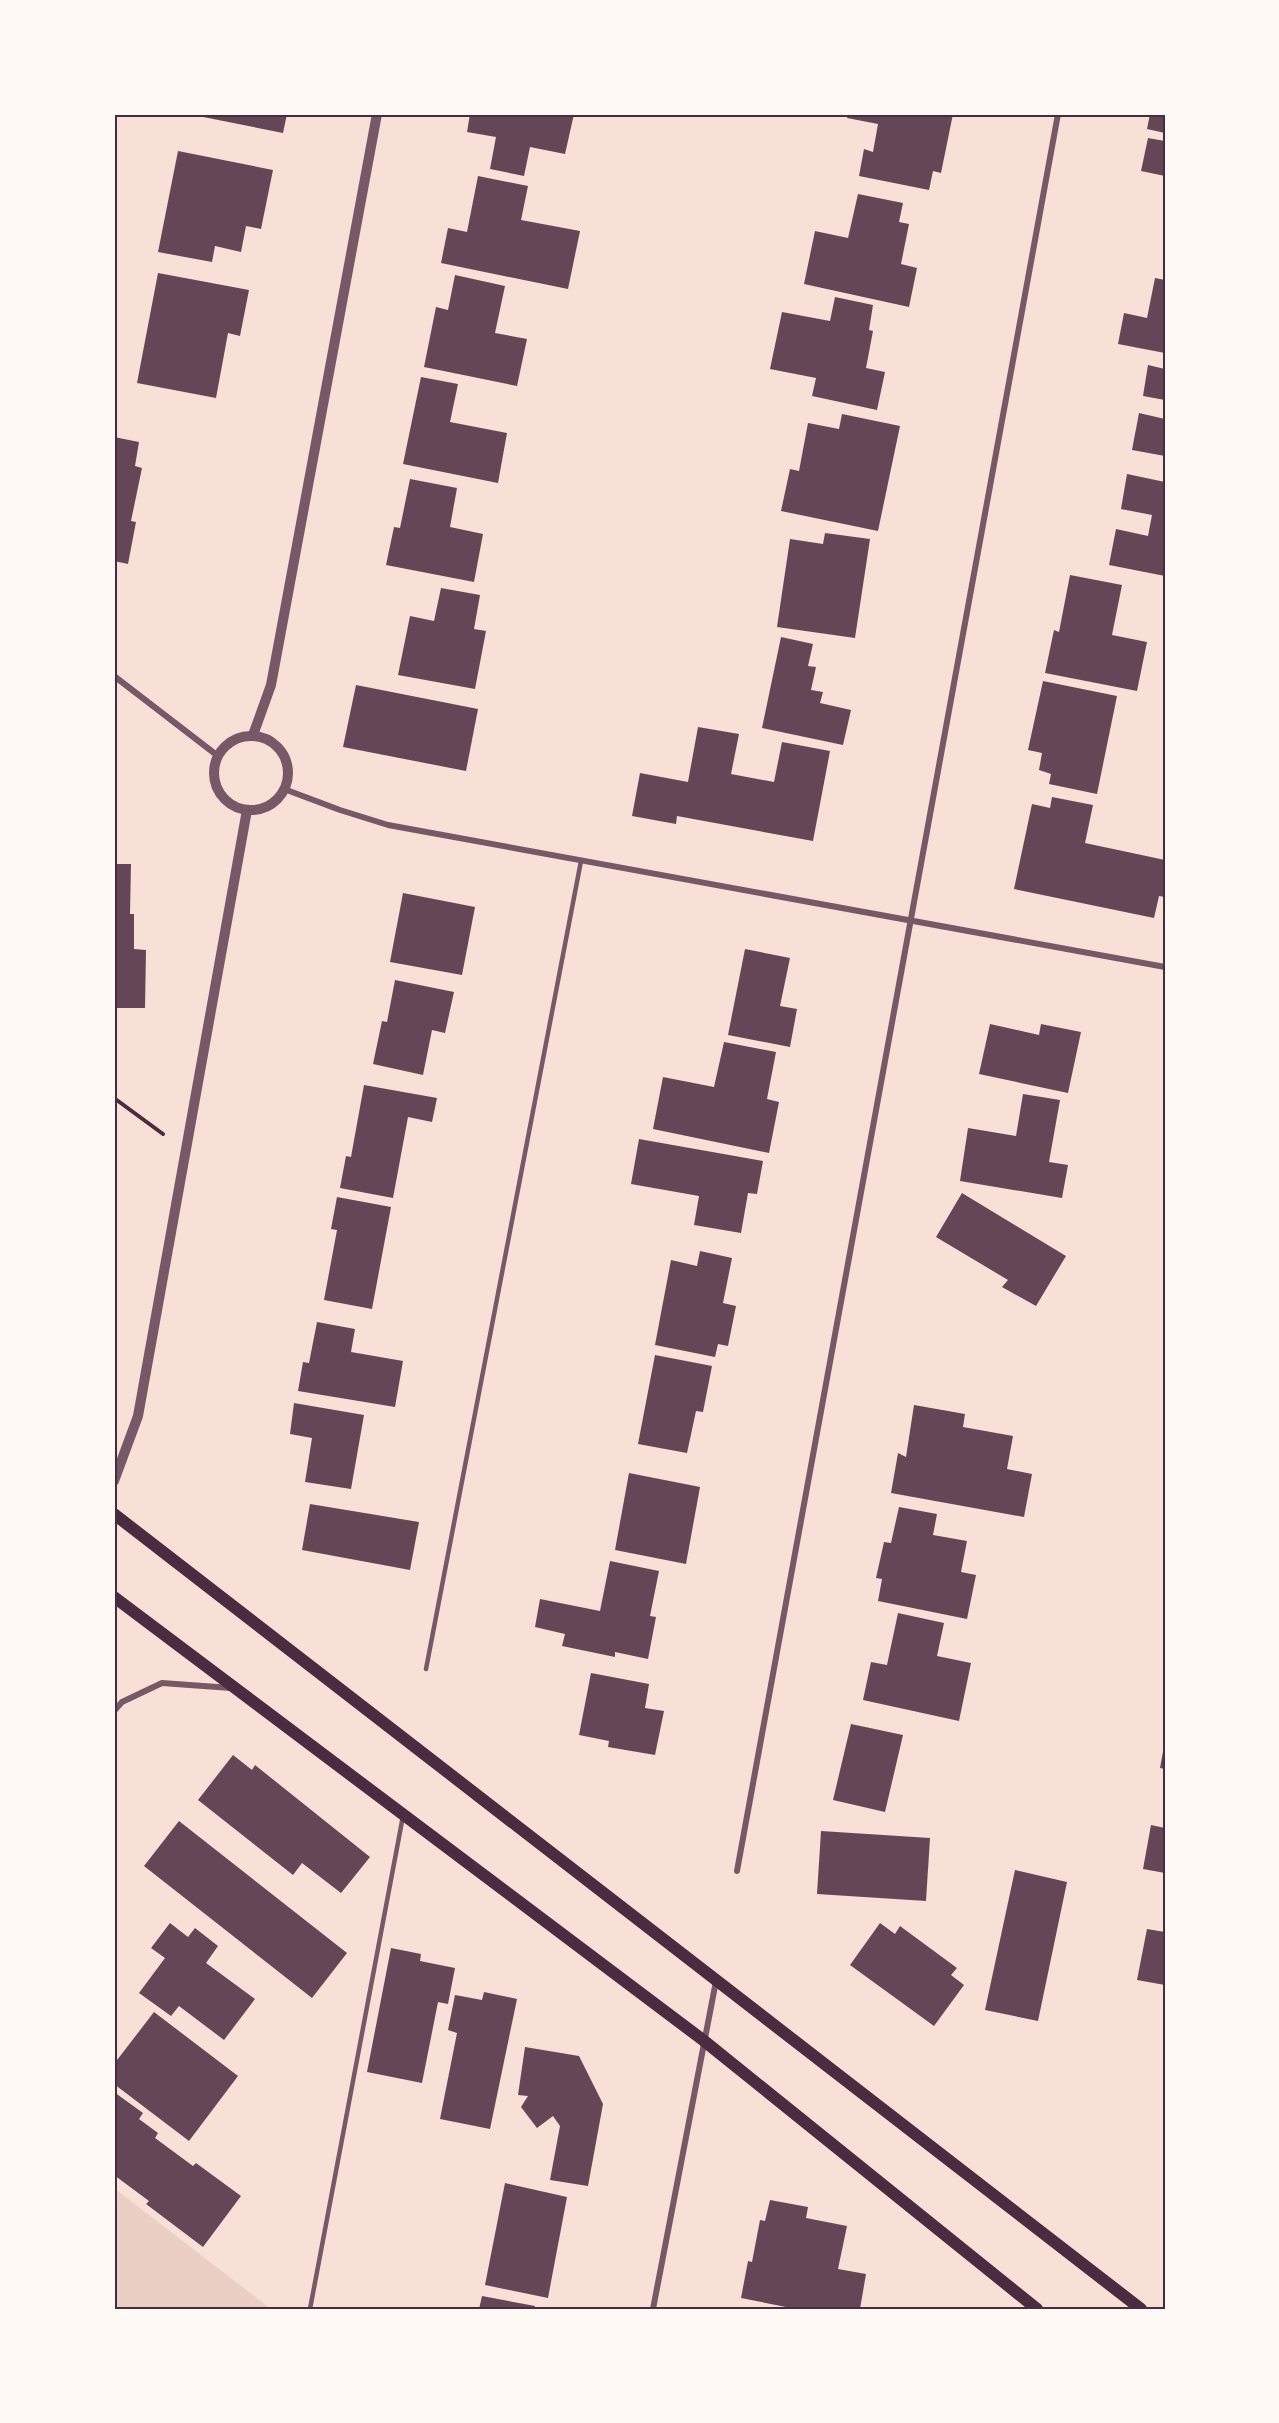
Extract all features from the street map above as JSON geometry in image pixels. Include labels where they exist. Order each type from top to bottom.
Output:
[{"type":"main road","points":[[114,1514],[1141,2309]]},
{"type":"main road","points":[[114,1597],[704,2040],[1037,2309]]},
{"type":"street","points":[[253,735],[271,685],[377,114]]},
{"type":"street","points":[[737,1871],[1058,114]]},
{"type":"street","points":[[114,676],[218,756]]},
{"type":"street","points":[[253,735],[272,742],[281,751],[289,772],[280,797],[260,810],[247,810],[229,805],[221,796],[214,780],[213,767],[218,756],[220,750],[230,741],[243,736],[253,735]]},
{"type":"street","points":[[284,789],[388,825],[1165,967]]},
{"type":"street","points":[[114,1481],[138,1416],[247,810]]},
{"type":"street","points":[[114,1711],[122,1702],[162,1683],[237,1688]]},
{"type":"street","points":[[653,2309],[716,1981]]},
{"type":"lane","points":[[426,1669],[581,861]]},
{"type":"lane","points":[[310,2309],[403,1816]]},
{"type":"path","points":[[114,1098],[185,1150]]},
{"type":"shaded area","points":[[114,2188],[271,2309],[114,2309]]},
{"type":"building","points":[[188,114],[287,114],[283,133]]},
{"type":"building","points":[[470,114],[574,114],[565,154],[530,147],[524,176],[490,169],[496,137],[467,132]]},
{"type":"building","points":[[848,114],[953,114],[941,173],[933,171],[929,190],[859,176],[864,149],[873,152],[878,124],[847,118]]},
{"type":"building","points":[[1150,114],[1165,114],[1165,133],[1147,129]]},
{"type":"building","points":[[1148,138],[1165,141],[1165,176],[1141,171]]},
{"type":"building","points":[[178,151],[273,170],[261,229],[246,226],[241,252],[215,246],[212,262],[158,252]]},
{"type":"building","points":[[478,176],[528,186],[521,220],[580,231],[568,289],[441,263],[448,228],[467,232]]},
{"type":"building","points":[[858,194],[903,203],[899,222],[909,224],[901,264],[917,268],[909,307],[804,284],[815,231],[848,238]]},
{"type":"building","points":[[158,273],[249,290],[240,336],[228,333],[216,398],[137,383]]},
{"type":"building","points":[[455,275],[505,286],[495,333],[527,339],[517,386],[424,367],[436,307],[448,310]]},
{"type":"building","points":[[1155,278],[1165,280],[1165,353],[1118,344],[1124,313],[1147,318]]},
{"type":"building","points":[[835,297],[873,305],[869,330],[873,331],[866,368],[885,372],[877,410],[812,396],[816,378],[770,369],[782,312],[830,321]]},
{"type":"building","points":[[1148,365],[1165,369],[1165,400],[1143,396]]},
{"type":"building","points":[[421,377],[458,384],[450,422],[507,433],[498,483],[403,464]]},
{"type":"building","points":[[1139,413],[1165,419],[1165,456],[1132,450]]},
{"type":"building","points":[[842,414],[900,426],[878,531],[781,511],[790,469],[799,471],[808,423],[839,429]]},
{"type":"building","points":[[114,437],[139,442],[135,466],[142,468],[131,521],[136,522],[128,564],[114,561]]},
{"type":"building","points":[[1127,474],[1165,482],[1165,576],[1109,565],[1116,529],[1148,536],[1152,515],[1121,509]]},
{"type":"building","points":[[410,479],[457,488],[450,527],[483,534],[474,582],[386,565],[394,527],[400,528]]},
{"type":"building","points":[[825,533],[870,539],[855,638],[777,627],[790,539],[823,544]]},
{"type":"building","points":[[1070,575],[1122,585],[1112,635],[1147,642],[1137,691],[1045,673],[1054,630],[1059,632]]},
{"type":"building","points":[[441,588],[480,595],[474,629],[486,631],[475,689],[398,675],[410,616],[434,621]]},
{"type":"building","points":[[781,637],[813,644],[808,666],[816,667],[811,690],[823,692],[820,703],[851,710],[843,745],[762,728]]},
{"type":"building","points":[[1043,681],[1117,696],[1097,794],[1049,784],[1051,774],[1039,770],[1042,753],[1028,750]]},
{"type":"building","points":[[356,685],[478,709],[466,771],[343,747]]},
{"type":"building","points":[[698,727],[739,734],[731,774],[774,782],[782,742],[830,751],[813,841],[677,816],[676,824],[632,816],[640,773],[688,782]]},
{"type":"building","points":[[1052,797],[1093,805],[1085,843],[1165,860],[1165,897],[1159,896],[1154,918],[1014,889],[1032,804],[1050,808]]},
{"type":"building","points":[[114,864],[131,864],[130,914],[134,914],[134,949],[146,950],[145,1008],[114,1008]]},
{"type":"building","points":[[403,893],[475,907],[462,975],[390,962]]},
{"type":"building","points":[[745,949],[790,958],[780,1006],[797,1009],[790,1047],[728,1035]]},
{"type":"building","points":[[395,980],[454,992],[445,1033],[432,1030],[423,1075],[373,1064],[382,1021],[387,1022]]},
{"type":"building","points":[[990,1024],[1039,1035],[1041,1024],[1081,1032],[1068,1093],[979,1074]]},
{"type":"building","points":[[724,1042],[776,1052],[767,1099],[779,1102],[769,1153],[653,1129],[663,1077],[714,1087]]},
{"type":"building","points":[[364,1085],[437,1098],[432,1122],[408,1117],[393,1198],[340,1188],[346,1156],[351,1157]]},
{"type":"building","points":[[1023,1094],[1060,1100],[1049,1162],[1068,1165],[1062,1198],[960,1181],[968,1128],[1016,1136]]},
{"type":"building","points":[[639,1139],[763,1161],[757,1194],[748,1193],[741,1233],[694,1225],[699,1196],[631,1184]]},
{"type":"building","points":[[962,1193],[1066,1256],[1036,1306],[1002,1287],[1008,1280],[936,1237]]},
{"type":"building","points":[[337,1197],[391,1207],[372,1309],[324,1300],[337,1230],[331,1229]]},
{"type":"building","points":[[700,1251],[732,1258],[723,1303],[736,1306],[728,1346],[718,1344],[715,1357],[655,1345],[671,1260],[697,1266]]},
{"type":"building","points":[[317,1322],[355,1329],[351,1352],[403,1361],[395,1407],[298,1391],[303,1362],[309,1363]]},
{"type":"building","points":[[655,1355],[712,1366],[703,1412],[696,1411],[687,1453],[638,1444]]},
{"type":"building","points":[[294,1403],[364,1415],[351,1489],[305,1482],[312,1438],[290,1434]]},
{"type":"building","points":[[914,1405],[965,1414],[963,1427],[1013,1436],[1007,1469],[1032,1474],[1024,1517],[891,1493],[898,1453],[906,1457]]},
{"type":"building","points":[[629,1473],[700,1487],[686,1564],[615,1550]]},
{"type":"building","points":[[310,1504],[419,1522],[410,1570],[302,1550]]},
{"type":"building","points":[[899,1507],[937,1514],[933,1535],[967,1541],[961,1572],[976,1575],[967,1619],[878,1601],[882,1579],[876,1578],[884,1542],[891,1543]]},
{"type":"building","points":[[610,1561],[659,1571],[650,1616],[656,1617],[648,1659],[615,1652],[615,1657],[562,1646],[565,1634],[535,1627],[540,1599],[600,1611]]},
{"type":"building","points":[[898,1613],[944,1623],[937,1656],[971,1663],[959,1721],[863,1700],[871,1662],[887,1665]]},
{"type":"building","points":[[591,1673],[649,1684],[645,1708],[664,1711],[655,1755],[608,1747],[609,1741],[579,1735]]},
{"type":"building","points":[[851,1724],[903,1735],[885,1812],[833,1800]]},
{"type":"building","points":[[1165,1746],[1165,1769],[1160,1768]]},
{"type":"building","points":[[233,1755],[252,1770],[255,1765],[370,1857],[341,1893],[302,1863],[293,1875],[198,1800]]},
{"type":"building","points":[[179,1821],[347,1953],[312,1998],[144,1866]]},
{"type":"building","points":[[1151,1825],[1165,1828],[1165,1873],[1143,1869]]},
{"type":"building","points":[[821,1831],[930,1838],[926,1901],[817,1894]]},
{"type":"building","points":[[1015,1870],[1067,1882],[1038,2021],[985,2010]]},
{"type":"building","points":[[170,1923],[188,1937],[195,1928],[218,1946],[206,1963],[255,1999],[224,2040],[179,2006],[171,2016],[139,1993],[165,1958],[151,1948]]},
{"type":"building","points":[[880,1923],[895,1934],[900,1926],[957,1968],[951,1975],[964,1985],[934,2026],[850,1965]]},
{"type":"building","points":[[1147,1929],[1165,1932],[1165,1985],[1137,1980]]},
{"type":"building","points":[[391,1948],[421,1954],[420,1961],[455,1968],[448,2004],[438,2002],[422,2083],[367,2072]]},
{"type":"building","points":[[484,1992],[517,1999],[490,2129],[440,2119],[457,2033],[448,2030],[455,1995],[482,2000]]},
{"type":"building","points":[[154,2012],[238,2076],[189,2141],[114,2084],[114,2064]]},
{"type":"building","points":[[525,2047],[579,2056],[603,2104],[588,2186],[550,2180],[560,2126],[553,2116],[537,2128],[521,2107],[528,2096],[518,2095]]},
{"type":"building","points":[[114,2092],[143,2113],[139,2119],[158,2133],[155,2138],[193,2166],[196,2163],[241,2196],[203,2247],[146,2204],[149,2201],[114,2175]]},
{"type":"building","points":[[505,2183],[567,2197],[548,2298],[485,2285]]},
{"type":"building","points":[[770,2200],[808,2207],[806,2218],[847,2226],[838,2269],[866,2274],[860,2309],[796,2309],[741,2298],[748,2261],[752,2262],[760,2220],[765,2221]]},
{"type":"building","points":[[482,2296],[535,2306],[534,2309],[479,2309]]}]
